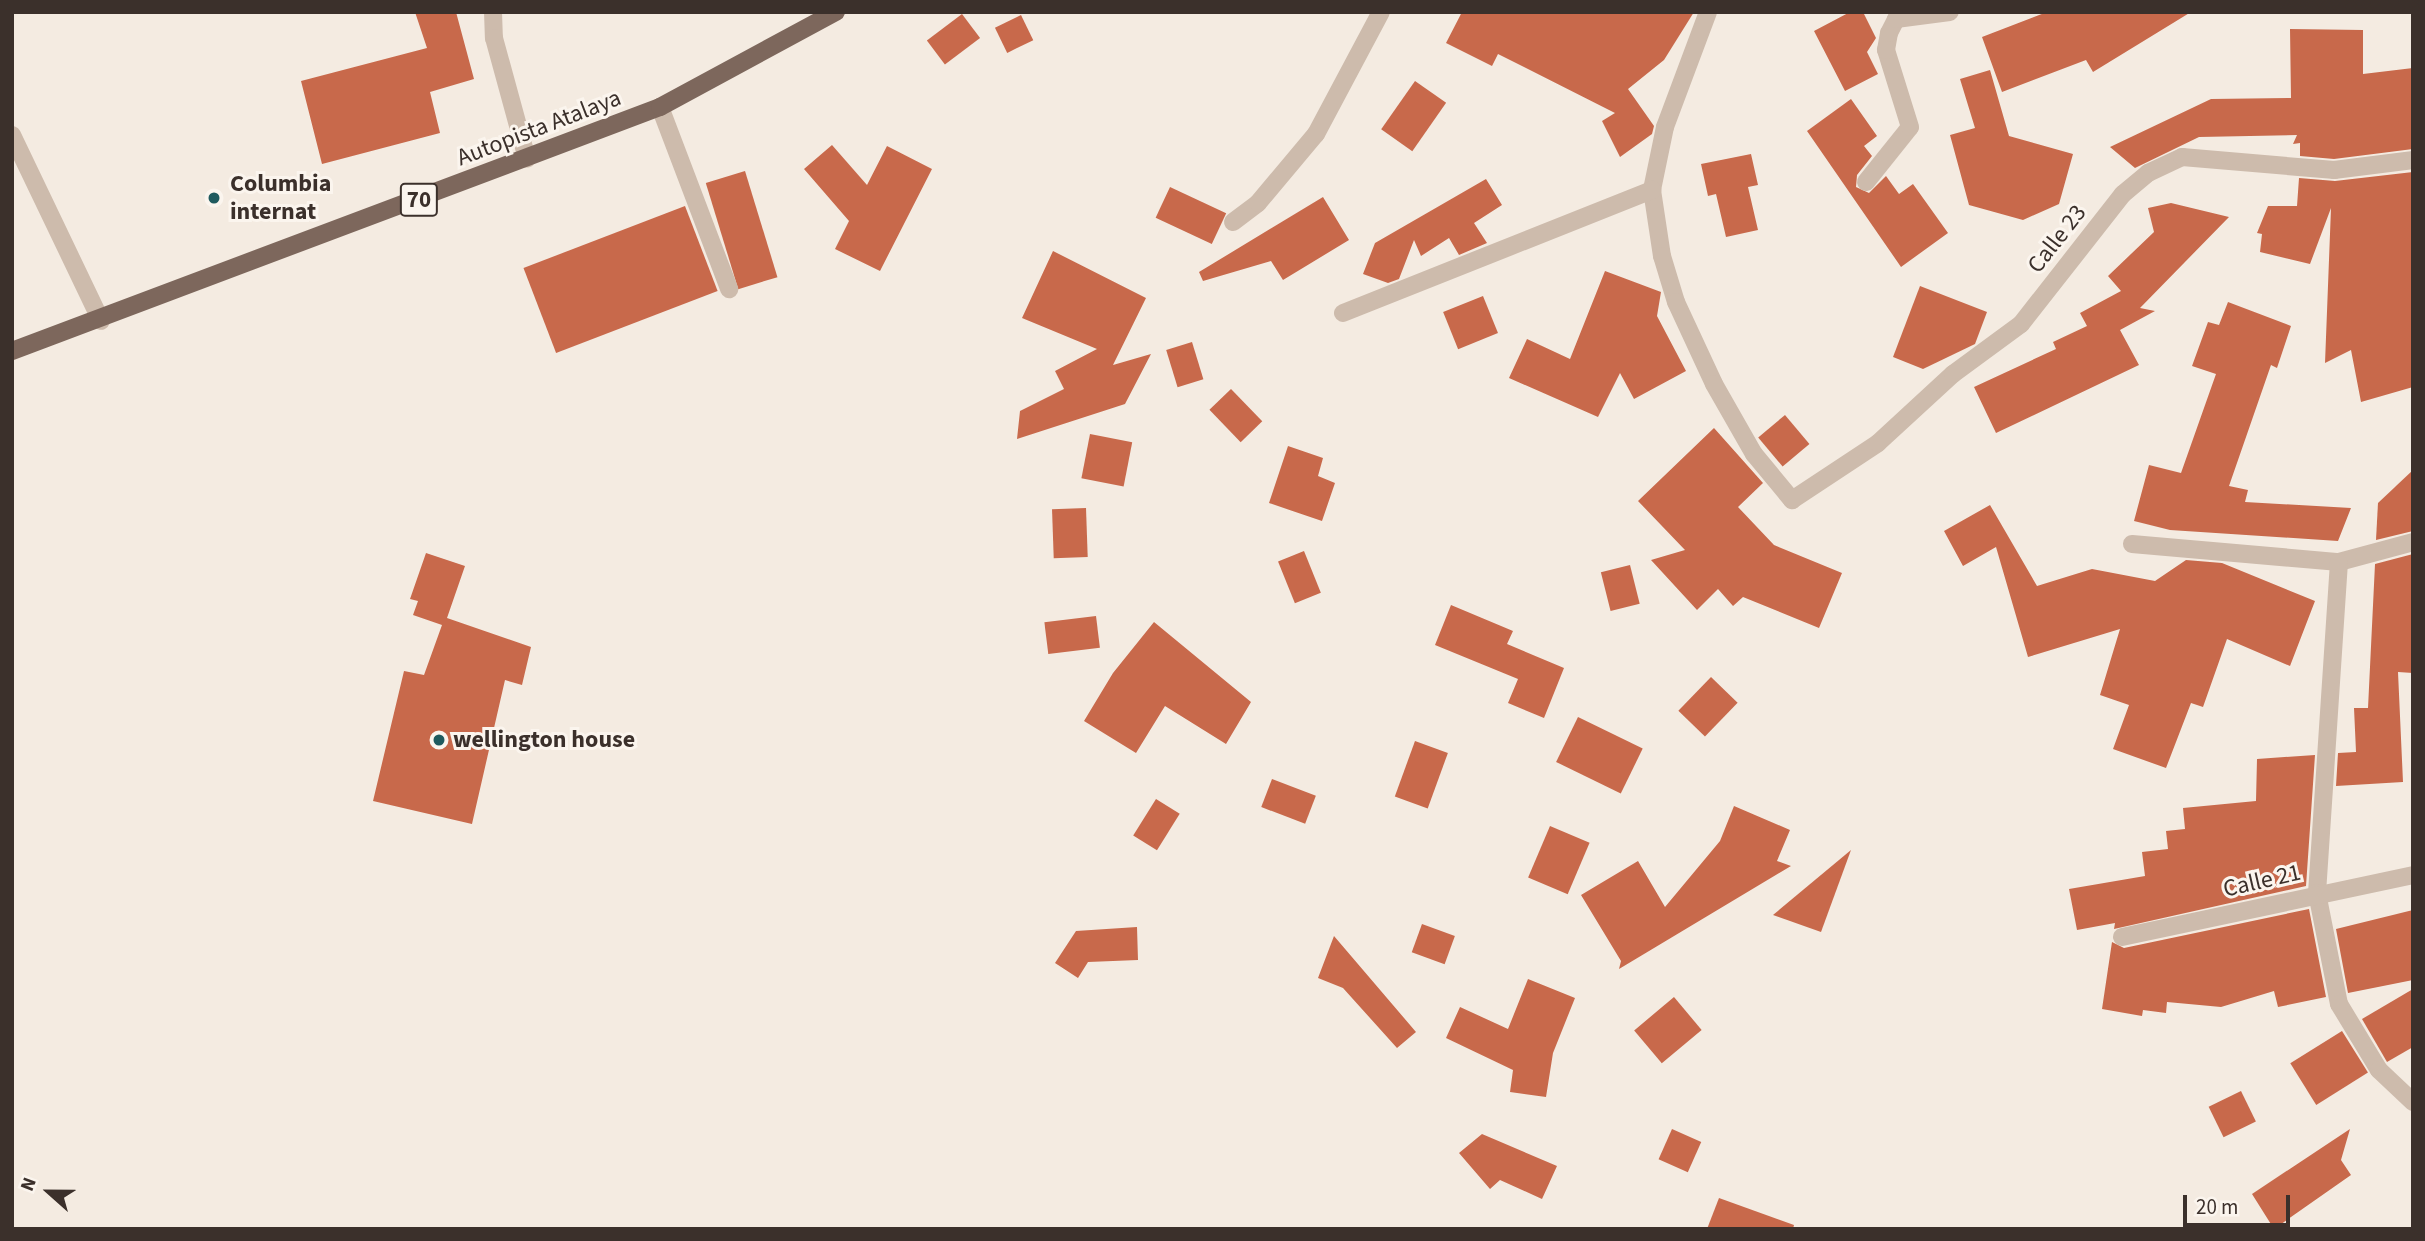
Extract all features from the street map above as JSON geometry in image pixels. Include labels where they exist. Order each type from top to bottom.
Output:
[{"type":"main road","name":"Autopista Atalaya","points":[[12,351],[101,321],[660,107],[836,12]]},
{"type":"street","points":[[494,12],[494,38],[527,159]]},
{"type":"street","points":[[1233,222],[1258,203],[1317,134],[1381,12]]},
{"type":"street","points":[[1343,313],[1652,190],[1665,127],[1708,12]]},
{"type":"street","points":[[1867,182],[1910,127],[1886,50],[1889,33],[1896,19],[1950,12]]},
{"type":"street","points":[[660,107],[729,289]]},
{"type":"street","points":[[12,135],[101,321]]},
{"type":"street","name":"Calle 23","points":[[1652,190],[1676,302],[1714,384],[1755,454],[1792,500],[1878,443],[1953,373],[2021,324],[2123,194],[2148,173],[2182,157],[2334,170],[2413,160]]},
{"type":"street","points":[[2132,544],[2339,562],[2413,542]]},
{"type":"street","points":[[2339,562],[2317,893],[2339,1004],[2379,1070],[2413,1102]]},
{"type":"street","name":"Calle 21","points":[[2122,937],[2317,893],[2413,875]]},
{"type":"building","points":[[415,12],[456,12],[474,79],[430,92],[440,133],[322,164],[301,81],[427,48]]},
{"type":"building","points":[[1462,12],[1694,12],[1664,60],[1628,89],[1654,126],[1652,134],[1620,157],[1602,121],[1615,113],[1498,54],[1492,66],[1446,43]]},
{"type":"building","points":[[1850,12],[1863,12],[1876,38],[1867,52],[1878,74],[1845,91],[1814,31]]},
{"type":"building","points":[[2047,12],[2191,12],[2093,72],[2086,60],[2002,92],[1982,37]]},
{"type":"building","points":[[962,14],[980,38],[945,64],[927,40]]},
{"type":"building","points":[[1021,15],[1033,40],[1007,53],[995,28]]},
{"type":"building","points":[[2290,29],[2363,30],[2363,74],[2413,68],[2413,149],[2334,159],[2300,156],[2300,143],[2293,144],[2297,135],[2199,137],[2135,168],[2110,147],[2211,99],[2291,98]]},
{"type":"building","points":[[1990,70],[2009,136],[2073,154],[2059,204],[2023,220],[1969,205],[1950,135],[1975,128],[1960,79]]},
{"type":"building","points":[[1415,81],[1446,103],[1412,151],[1381,129]]},
{"type":"building","points":[[1851,99],[1877,136],[1864,146],[1872,156],[1857,175],[1856,187],[1869,193],[1886,176],[1899,194],[1913,184],[1948,233],[1901,267],[1807,131]]},
{"type":"building","points":[[832,145],[867,185],[887,146],[932,169],[880,271],[835,249],[849,221],[804,169]]},
{"type":"building","points":[[1751,154],[1758,185],[1748,187],[1758,230],[1726,237],[1716,194],[1708,196],[1701,164]]},
{"type":"building","points":[[745,171],[777,277],[738,289],[706,183]]},
{"type":"building","points":[[2413,172],[2413,387],[2361,402],[2351,350],[2325,363],[2331,208],[2310,264],[2260,252],[2262,234],[2257,233],[2268,206],[2297,206],[2299,178],[2335,181]]},
{"type":"building","points":[[1486,179],[1502,205],[1474,223],[1487,243],[1459,255],[1449,238],[1421,256],[1414,240],[1399,279],[1388,283],[1363,274],[1375,243]]},
{"type":"building","points":[[1170,187],[1226,213],[1212,244],[1156,218]]},
{"type":"building","points":[[1323,197],[1349,240],[1283,280],[1271,261],[1203,281],[1199,272]]},
{"type":"building","points":[[2171,203],[2229,217],[2140,308],[2155,311],[2120,330],[2139,365],[1996,433],[1974,387],[2056,349],[2053,342],[2087,326],[2080,313],[2121,291],[2108,276],[2154,232],[2148,208]]},
{"type":"building","points":[[685,206],[718,291],[556,353],[523,268]]},
{"type":"building","points":[[1053,251],[1146,298],[1113,365],[1151,354],[1125,404],[1017,439],[1020,411],[1064,389],[1055,371],[1097,349],[1022,318]]},
{"type":"building","points":[[1605,271],[1661,292],[1657,316],[1686,371],[1634,399],[1620,373],[1598,417],[1509,378],[1527,339],[1570,359]]},
{"type":"building","points":[[1920,286],[1987,312],[1975,344],[1923,369],[1893,357]]},
{"type":"building","points":[[1483,296],[1498,333],[1458,349],[1443,312]]},
{"type":"building","points":[[2228,302],[2291,326],[2277,368],[2271,365],[2229,486],[2248,490],[2245,502],[2351,508],[2338,541],[2170,530],[2134,521],[2149,465],[2181,473],[2216,374],[2192,366],[2208,322],[2219,325]]},
{"type":"building","points":[[1192,342],[1203,379],[1178,387],[1166,350]]},
{"type":"building","points":[[1231,389],[1262,421],[1241,442],[1209,410]]},
{"type":"building","points":[[1785,415],[1809,444],[1783,467],[1758,437]]},
{"type":"building","points":[[1714,428],[1763,483],[1738,507],[1774,545],[1842,573],[1819,628],[1743,597],[1733,606],[1718,589],[1697,610],[1651,560],[1685,550],[1638,501]]},
{"type":"building","points":[[1090,434],[1132,442],[1124,486],[1081,478]]},
{"type":"building","points":[[1288,446],[1323,458],[1318,476],[1335,483],[1322,521],[1269,503]]},
{"type":"building","points":[[2413,470],[2413,531],[2376,540],[2378,503]]},
{"type":"building","points":[[1990,505],[2037,586],[2092,569],[2155,581],[2186,560],[2222,563],[2315,601],[2290,666],[2227,639],[2203,707],[2191,703],[2166,768],[2113,749],[2129,705],[2100,695],[2120,629],[2028,657],[1996,547],[1963,566],[1944,531]]},
{"type":"building","points":[[1086,508],[1088,557],[1054,558],[1052,509]]},
{"type":"building","points":[[1304,551],[1321,593],[1295,603],[1278,561]]},
{"type":"building","name":"wellington house","points":[[426,553],[465,566],[447,618],[531,647],[522,685],[505,680],[472,824],[373,801],[404,671],[424,675],[442,625],[413,615],[418,601],[410,599]]},
{"type":"building","points":[[2413,554],[2413,673],[2398,672],[2403,782],[2336,786],[2338,753],[2356,752],[2354,708],[2368,708],[2375,564]]},
{"type":"building","points":[[1630,565],[1640,604],[1611,611],[1601,572]]},
{"type":"building","points":[[1451,605],[1513,631],[1507,644],[1564,668],[1544,718],[1508,703],[1518,679],[1435,645]]},
{"type":"building","points":[[1096,616],[1100,648],[1048,654],[1044,622]]},
{"type":"building","points":[[1154,622],[1251,702],[1226,744],[1165,706],[1136,753],[1084,721],[1113,673]]},
{"type":"building","points":[[1711,677],[1738,703],[1705,737],[1678,711]]},
{"type":"building","points":[[1578,717],[1643,749],[1621,794],[1556,762]]},
{"type":"building","points":[[1415,741],[1448,753],[1428,808],[1395,796]]},
{"type":"building","points":[[2315,755],[2306,886],[2114,929],[2115,923],[2077,930],[2069,889],[2145,876],[2142,852],[2168,849],[2166,831],[2185,829],[2183,808],[2256,801],[2257,759]]},
{"type":"building","points":[[1272,779],[1316,796],[1305,824],[1261,807]]},
{"type":"building","points":[[1156,799],[1180,814],[1157,850],[1133,835]]},
{"type":"building","points":[[1734,806],[1790,830],[1777,861],[1791,866],[1619,969],[1621,961],[1581,895],[1638,861],[1665,907],[1720,841]]},
{"type":"building","points":[[1550,826],[1590,843],[1568,894],[1528,878]]},
{"type":"building","points":[[1851,850],[1821,932],[1773,915]]},
{"type":"building","points":[[2309,909],[2326,997],[2278,1007],[2274,991],[2221,1007],[2167,1002],[2166,1013],[2143,1010],[2142,1016],[2102,1009],[2112,942],[2124,948]]},
{"type":"building","points":[[2413,910],[2413,980],[2348,993],[2336,929]]},
{"type":"building","points":[[1422,924],[1455,936],[1445,964],[1412,952]]},
{"type":"building","points":[[1137,927],[1138,960],[1088,962],[1078,978],[1055,963],[1076,931]]},
{"type":"building","points":[[1334,936],[1416,1032],[1397,1048],[1343,988],[1318,978]]},
{"type":"building","points":[[1528,979],[1575,998],[1553,1053],[1546,1097],[1510,1092],[1513,1070],[1446,1038],[1460,1007],[1508,1029]]},
{"type":"building","points":[[2413,989],[2413,1047],[2387,1062],[2362,1019]]},
{"type":"building","points":[[1674,997],[1702,1030],[1662,1063],[1634,1030]]},
{"type":"building","points":[[2342,1031],[2368,1073],[2316,1105],[2290,1063]]},
{"type":"building","points":[[2241,1091],[2256,1122],[2224,1137],[2209,1107]]},
{"type":"building","points":[[1672,1129],[1701,1142],[1688,1172],[1659,1159]]},
{"type":"building","points":[[2350,1129],[2341,1160],[2351,1175],[2274,1229],[2252,1194]]},
{"type":"building","points":[[1482,1134],[1557,1166],[1542,1199],[1500,1180],[1490,1189],[1459,1153]]},
{"type":"building","points":[[1719,1198],[1794,1225],[1793,1229],[1707,1229]]},
{"type":"place","name":"Columbia internat","points":[[214,198]]},
{"type":"place","name":"wellington house","points":[[439,740]]}]
